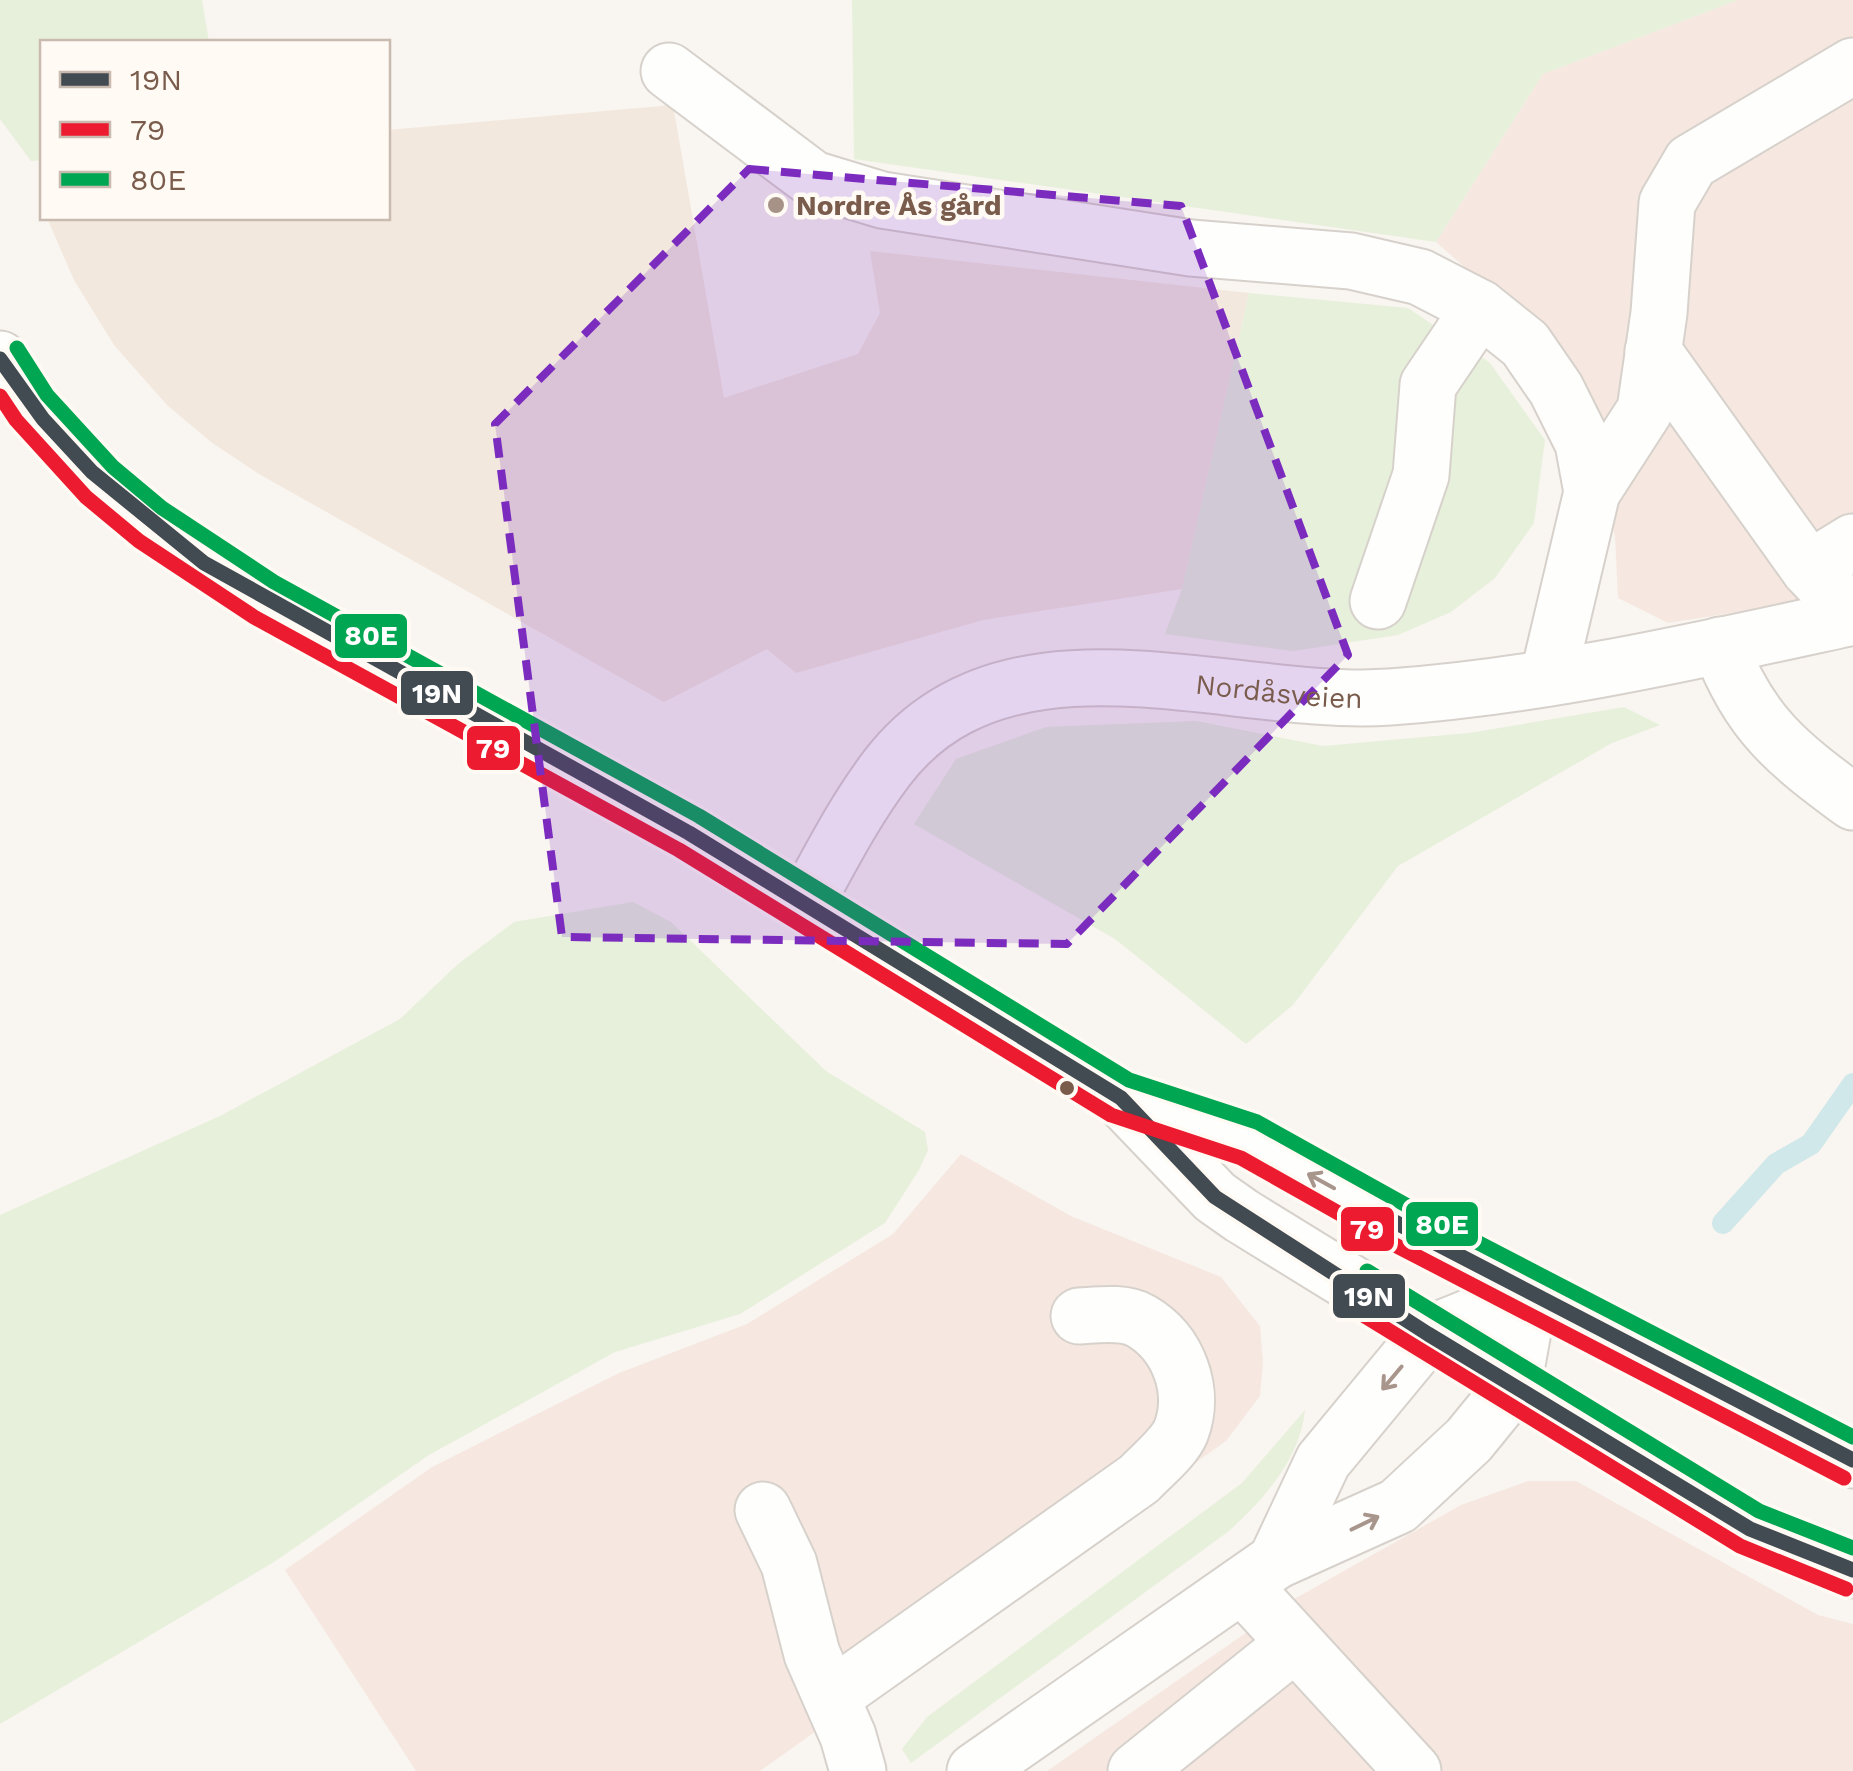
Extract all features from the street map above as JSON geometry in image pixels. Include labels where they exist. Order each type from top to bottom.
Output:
[{"type":"street","points":[[1548,678],[1592,492],[1645,410],[1667,203],[1691,162],[1853,66]]},
{"type":"street","points":[[669,72],[813,179],[865,195],[1191,248],[1351,261],[1420,276],[1480,308],[1525,344],[1556,389],[1583,443],[1592,492]]},
{"type":"street","points":[[1378,601],[1421,475],[1428,385],[1480,308]]},
{"type":"street","points":[[1653,351],[1831,556],[1853,616]]},
{"type":"street","points":[[0,359],[63,446],[138,514],[204,563],[689,833],[1121,1098],[1249,1140],[1530,1293],[1853,1460]]},
{"type":"street","name":"Nordåsveien","points":[[805,904],[888,768],[934,722],[995,694],[1088,676],[1166,680],[1279,696],[1341,699],[1548,678],[1853,616]]},
{"type":"street","points":[[1720,645],[1731,676],[1770,737],[1853,802]]},
{"type":"street","points":[[1121,1098],[1215,1198],[1428,1334],[1750,1529],[1853,1570]]},
{"type":"street","points":[[1259,1573],[1323,1461],[1428,1334],[1530,1293]]},
{"type":"street","points":[[976,1771],[1259,1573],[1398,1506],[1469,1440],[1513,1386],[1530,1293]]},
{"type":"street","points":[[831,1697],[1140,1479],[1180,1436],[1188,1404],[1182,1369],[1163,1339],[1140,1320],[1118,1315],[1079,1316]]},
{"type":"street","points":[[763,1510],[789,1564],[812,1654],[858,1771]]},
{"type":"street","points":[[1259,1573],[1293,1646],[1412,1771]]},
{"type":"street","points":[[1136,1771],[1293,1646]]},
{"type":"highlighted area","points":[[749,169],[1181,206],[1348,655],[1067,944],[562,937],[495,424]]},
{"type":"shaded area","points":[[1738,0],[1853,0],[1853,594],[1668,623],[1618,598],[1615,537],[1587,419],[1526,321],[1436,242],[1543,74]]},
{"type":"shaded area","points":[[673,105],[724,398],[858,354],[880,313],[870,251],[1249,293],[1182,589],[983,620],[796,673],[767,649],[664,702],[259,474],[211,442],[167,405],[114,345],[74,280],[48,220],[390,220],[390,130]]},
{"type":"shaded area","points":[[961,1154],[1071,1216],[1221,1277],[1260,1326],[1263,1362],[1260,1396],[1226,1441],[760,1771],[416,1771],[285,1570],[432,1467],[619,1373],[747,1324],[893,1234]]},
{"type":"shaded area","points":[[1528,1481],[1576,1481],[1818,1615],[1853,1624],[1853,1771],[1047,1771],[1296,1598],[1461,1505]]},
{"type":"green space","points":[[0,0],[202,0],[209,40],[40,40],[40,160],[31,161],[0,119]]},
{"type":"green space","points":[[852,0],[1738,0],[1543,74],[1436,242],[854,159]]},
{"type":"green space","points":[[1249,293],[1408,308],[1490,363],[1545,440],[1534,523],[1495,578],[1451,612],[1398,635],[1293,651],[1165,634],[1182,589]]},
{"type":"green space","points":[[1624,707],[1660,725],[1612,743],[1398,866],[1293,1005],[1246,1044],[1115,939],[914,824],[956,759],[1046,727],[1196,721],[1323,746],[1469,733]]},
{"type":"green space","points":[[633,902],[671,922],[826,1071],[925,1132],[928,1150],[885,1223],[740,1314],[615,1352],[429,1455],[274,1562],[0,1724],[0,1215],[220,1116],[400,1019],[458,964],[514,922]]},
{"type":"green space","points":[[1305,1410],[1296,1445],[1278,1477],[1229,1531],[911,1763],[902,1749],[927,1717],[1242,1483]]},
{"type":"waterway","points":[[1723,1223],[1776,1164],[1811,1144],[1853,1084]]},
{"type":"transit line","name":"80E","points":[[17,348],[47,395],[113,467],[162,508],[274,582],[699,816],[1129,1080],[1257,1122],[1415,1210],[1853,1437]]},
{"type":"transit line","name":"19N","points":[[0,359],[43,419],[92,472],[204,563],[689,833],[1121,1098],[1215,1197],[1428,1334],[1750,1529],[1853,1570]]},
{"type":"transit line","name":"79","points":[[0,396],[16,420],[86,497],[139,541],[254,617],[679,850],[1111,1115],[1241,1158],[1397,1246],[1844,1478]]},
{"type":"transit line","name":"19N","points":[[1391,1220],[1853,1460]]},
{"type":"transit line","name":"80E","points":[[1367,1271],[1759,1511],[1853,1548]]},
{"type":"transit line","name":"79","points":[[1347,1305],[1740,1546],[1846,1589]]},
{"type":"place","name":"Nordre Ås gård","points":[[776,205]]}]
